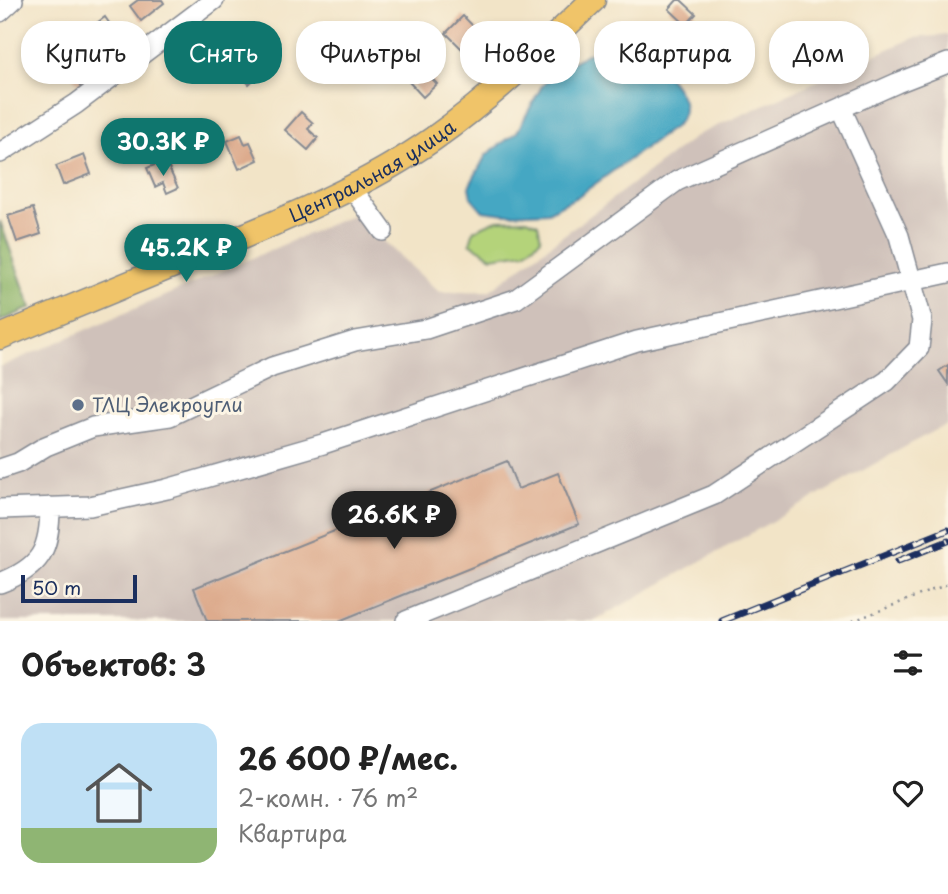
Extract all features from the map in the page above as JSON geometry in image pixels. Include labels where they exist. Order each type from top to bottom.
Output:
[{"type":"main road","name":"Центральная улица","points":[[0,337],[309,209],[352,188],[422,146],[461,117],[543,48],[593,0]]},
{"type":"street","points":[[0,12],[13,0]]},
{"type":"street","points":[[0,153],[76,104],[214,0]]},
{"type":"street","points":[[0,469],[18,464],[47,446],[93,427],[170,416],[272,367],[355,341],[426,329],[516,299],[677,181],[948,63]]},
{"type":"street","points":[[406,621],[714,495],[851,407],[887,381],[919,348],[922,320],[899,236],[841,108]]},
{"type":"street","points":[[352,188],[383,231]]},
{"type":"street","points":[[0,509],[90,506],[167,489],[323,444],[637,341],[948,273]]},
{"type":"street","points":[[0,583],[16,577],[32,566],[46,549],[51,507]]},
{"type":"path","points":[[853,621],[948,584]]},
{"type":"shaded area","points":[[948,35],[948,425],[594,621],[0,621],[0,367],[354,214],[439,292],[489,291],[699,134],[810,84],[869,84],[869,58],[913,38]]},
{"type":"green space","points":[[527,219],[538,224],[541,239],[525,252],[492,257],[470,243],[474,230],[497,220]]},
{"type":"green space","points":[[0,221],[31,308],[0,321]]},
{"type":"water","points":[[594,52],[594,84],[674,84],[683,100],[682,117],[674,127],[577,197],[548,212],[506,214],[483,211],[471,197],[469,187],[486,155],[517,132],[544,84],[580,84],[580,58]]},
{"type":"building","points":[[138,0],[162,0],[164,3],[141,21],[130,6]]},
{"type":"building","points":[[677,0],[681,0],[696,14],[690,21],[682,21],[669,9]]},
{"type":"building","points":[[463,16],[468,21],[460,21],[460,47],[446,33]]},
{"type":"building","points":[[411,84],[437,84],[423,97]]},
{"type":"building","points":[[301,112],[313,123],[308,129],[318,138],[308,150],[285,130]]},
{"type":"building","points":[[241,135],[245,144],[250,142],[258,160],[239,169],[227,141]]},
{"type":"building","points":[[84,155],[91,174],[63,185],[56,166]]},
{"type":"building","points":[[157,164],[160,170],[168,166],[178,188],[167,193],[163,183],[155,187],[147,168]]},
{"type":"building","points":[[33,208],[41,234],[17,242],[8,216]]},
{"type":"building","points":[[948,365],[948,384],[939,371]]},
{"type":"building","points":[[507,461],[518,489],[558,473],[579,524],[339,621],[207,621],[194,588]]},
{"type":"railway","points":[[722,621],[948,530]]},
{"type":"railway","points":[[898,561],[948,541]]},
{"type":"place","name":"ТЛЦ Элекроугли","points":[[78,405]]}]
